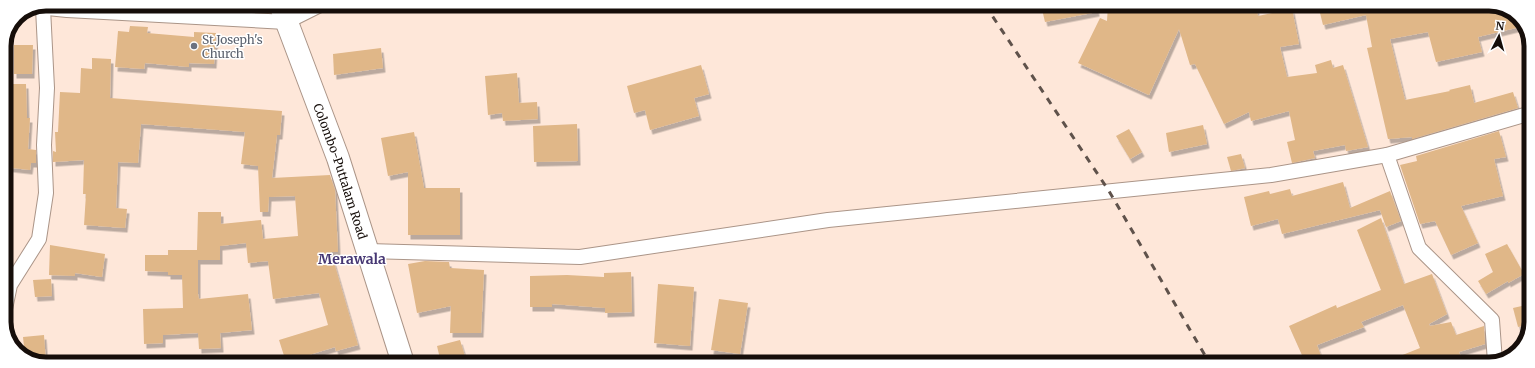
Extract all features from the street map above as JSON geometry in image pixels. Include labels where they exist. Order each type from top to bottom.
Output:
[{"type":"highway","name":"Colombo-Puttalam Road","points":[[283,13],[338,158],[401,357]]},
{"type":"street","points":[[202,11],[283,13]]},
{"type":"street","points":[[11,283],[38,239],[46,193],[44,145],[47,88],[41,12]]},
{"type":"street","points":[[368,251],[580,258],[828,220],[1271,175],[1387,155],[1524,115]]},
{"type":"street","points":[[1387,155],[1419,248],[1492,320],[1495,356]]},
{"type":"building","points":[[1042,11],[1097,11],[1097,12],[1045,22]]},
{"type":"building","points":[[1108,11],[1257,11],[1258,16],[1282,11],[1292,11],[1299,44],[1280,47],[1287,77],[1317,73],[1315,65],[1331,60],[1333,68],[1343,65],[1368,147],[1346,151],[1345,145],[1313,151],[1315,158],[1292,163],[1287,142],[1295,140],[1289,111],[1251,121],[1249,112],[1224,124],[1195,64],[1190,65],[1179,29],[1149,95],[1078,63],[1100,18],[1107,21]]},
{"type":"building","points":[[1320,11],[1434,11],[1434,13],[1444,11],[1489,11],[1501,13],[1510,18],[1518,27],[1478,37],[1482,52],[1436,62],[1428,32],[1390,39],[1405,100],[1450,91],[1449,90],[1470,85],[1474,103],[1513,92],[1518,108],[1412,139],[1412,137],[1388,139],[1367,48],[1372,47],[1366,15],[1323,25]]},
{"type":"building","points":[[130,26],[148,27],[147,33],[194,37],[194,32],[216,33],[214,64],[189,63],[189,67],[145,63],[144,69],[115,67],[118,31],[129,32]]},
{"type":"building","points":[[14,45],[33,45],[32,74],[14,74]]},
{"type":"building","points":[[381,48],[383,68],[334,75],[333,54]]},
{"type":"building","points":[[92,58],[111,59],[110,98],[282,111],[280,135],[277,135],[272,178],[330,175],[335,190],[338,252],[331,252],[358,345],[336,351],[335,347],[302,357],[284,357],[279,340],[328,325],[319,293],[273,299],[268,261],[248,263],[246,243],[220,246],[220,260],[198,260],[198,294],[199,299],[248,294],[252,330],[220,333],[221,348],[199,349],[198,333],[163,335],[163,343],[144,344],[143,309],[183,308],[182,275],[168,275],[168,272],[145,271],[145,255],[168,255],[168,250],[197,250],[198,212],[221,212],[221,224],[261,220],[263,239],[298,236],[295,196],[269,197],[268,212],[260,212],[258,166],[241,164],[245,132],[141,124],[138,163],[118,162],[116,208],[127,209],[125,228],[84,225],[86,194],[83,194],[84,160],[53,162],[53,151],[56,152],[55,132],[58,132],[60,92],[80,93],[81,68],[92,69]]},
{"type":"building","points":[[701,65],[709,94],[694,98],[699,116],[650,130],[645,110],[634,113],[627,86]]},
{"type":"building","points":[[517,73],[519,103],[537,102],[538,119],[503,121],[502,113],[488,115],[485,76]]},
{"type":"building","points":[[11,84],[26,84],[27,118],[30,118],[28,149],[36,150],[36,163],[31,163],[30,170],[11,168]]},
{"type":"building","points":[[577,124],[578,161],[534,162],[533,126]]},
{"type":"building","points":[[1203,125],[1207,144],[1169,152],[1166,133]]},
{"type":"building","points":[[1129,129],[1142,152],[1130,159],[1116,136]]},
{"type":"building","points":[[1499,131],[1506,157],[1494,159],[1503,196],[1461,206],[1478,243],[1451,255],[1435,221],[1420,224],[1400,165],[1417,161],[1416,156]]},
{"type":"building","points":[[414,132],[424,188],[460,188],[460,235],[408,235],[408,172],[388,176],[381,138]]},
{"type":"building","points":[[1241,154],[1245,168],[1231,171],[1227,157]]},
{"type":"building","points":[[1343,182],[1350,208],[1390,191],[1401,221],[1386,227],[1380,210],[1282,234],[1278,219],[1251,226],[1244,197],[1269,191],[1270,194],[1290,189],[1292,196]]},
{"type":"building","points":[[1381,218],[1404,284],[1432,274],[1447,314],[1429,324],[1430,326],[1451,322],[1456,335],[1484,326],[1485,344],[1459,352],[1461,357],[1398,357],[1420,348],[1403,305],[1361,322],[1364,327],[1317,345],[1321,357],[1303,357],[1289,326],[1336,305],[1337,308],[1381,290],[1357,230]]},
{"type":"building","points":[[1507,244],[1524,274],[1508,283],[1508,281],[1486,294],[1478,281],[1493,272],[1485,254]]},
{"type":"building","points":[[50,245],[105,254],[102,277],[75,273],[75,276],[49,275]]},
{"type":"building","points":[[425,261],[449,262],[450,268],[484,270],[481,333],[450,333],[451,306],[417,313],[408,264]]},
{"type":"building","points":[[631,272],[632,312],[605,313],[605,308],[552,304],[552,307],[530,307],[530,276],[567,275],[604,277],[604,273]]},
{"type":"building","points":[[51,279],[52,296],[35,297],[33,280]]},
{"type":"building","points":[[658,284],[694,287],[690,346],[654,343]]},
{"type":"building","points":[[719,299],[748,303],[740,354],[711,350]]},
{"type":"building","points":[[1524,305],[1523,326],[1518,327],[1513,308]]},
{"type":"building","points":[[44,335],[46,357],[32,354],[24,349],[23,337]]},
{"type":"building","points":[[460,340],[465,357],[440,357],[437,346]]},
{"type":"railway","points":[[989,11],[1109,191],[1206,357]]},
{"type":"place","name":"St.Joseph's Church","points":[[194,46]]},
{"type":"district","name":"Merawala","points":[[352,259]]}]
